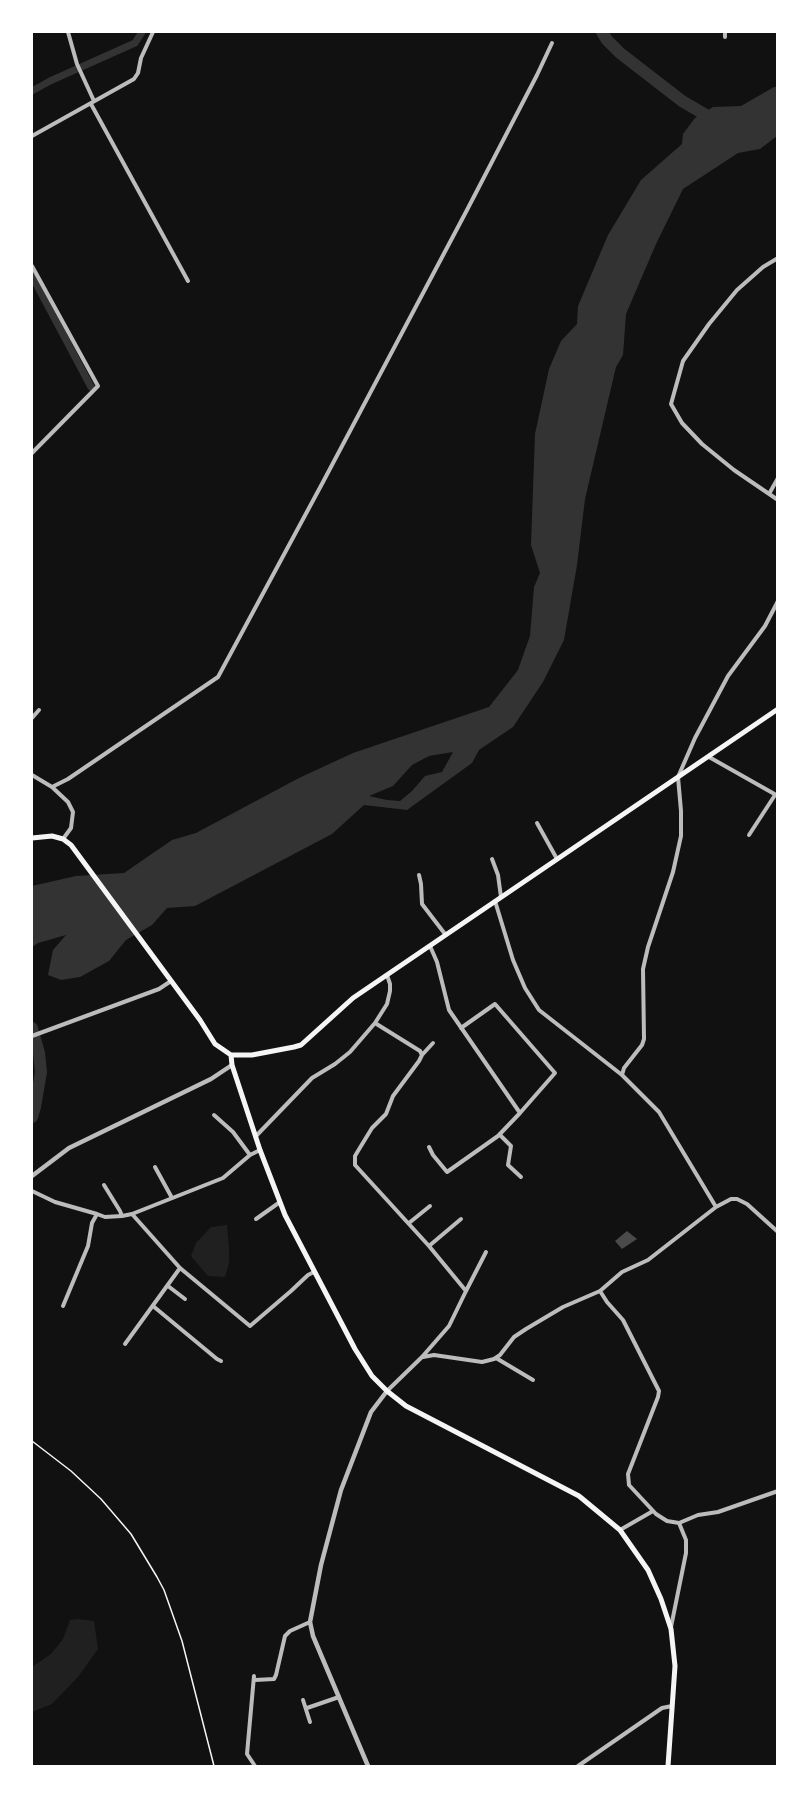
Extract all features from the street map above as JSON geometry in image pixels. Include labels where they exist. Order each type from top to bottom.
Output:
[{"type":"main road","points":[[32,838],[52,836],[63,839],[75,851],[151,953],[215,1044],[231,1055],[252,1055],[301,1045],[353,998],[777,709]]},
{"type":"main road","points":[[231,1055],[232,1065],[260,1150],[280,1202],[314,1272],[372,1376],[406,1406],[579,1496],[620,1530],[648,1570],[671,1629],[675,1666],[668,1767]]},
{"type":"street","points":[[68,32],[77,64],[93,102],[188,281]]},
{"type":"street","points":[[32,136],[134,79],[153,32]]},
{"type":"street","points":[[52,787],[68,779],[218,677],[334,461],[552,43]]},
{"type":"street","points":[[777,258],[737,290],[709,324],[683,361],[671,404],[682,423],[702,444],[777,500]]},
{"type":"street","points":[[32,266],[98,386],[32,453]]},
{"type":"street","points":[[769,494],[777,478]]},
{"type":"street","points":[[622,1075],[624,1068],[644,1039],[643,969],[673,872],[681,836],[678,777],[694,738],[728,676],[766,624],[777,602]]},
{"type":"street","points":[[32,718],[39,710]]},
{"type":"street","points":[[708,756],[776,795],[749,835]]},
{"type":"street","points":[[32,775],[52,787],[68,802],[73,812],[71,828],[63,839]]},
{"type":"street","points":[[537,823],[557,859]]},
{"type":"street","points":[[492,859],[498,875],[501,897]]},
{"type":"street","points":[[419,876],[422,904],[445,934]]},
{"type":"street","points":[[495,901],[513,960],[525,988],[539,1010],[622,1075],[658,1112],[716,1207]]},
{"type":"street","points":[[429,945],[437,962],[449,1010],[520,1113]]},
{"type":"street","points":[[256,1136],[312,1078],[350,1052],[375,1023],[387,1004],[390,991],[386,975]]},
{"type":"street","points":[[32,1036],[159,989],[171,981]]},
{"type":"street","points":[[429,1147],[447,1172],[500,1135],[555,1073],[495,1004],[461,1028]]},
{"type":"street","points":[[375,1023],[420,1051],[422,1055]]},
{"type":"street","points":[[433,1043],[393,1095],[386,1114],[372,1128],[355,1156],[355,1165],[409,1223],[466,1291]]},
{"type":"street","points":[[32,1176],[69,1148],[211,1079],[232,1065]]},
{"type":"street","points":[[214,1115],[233,1132],[250,1155]]},
{"type":"street","points":[[500,1135],[512,1146],[508,1165],[521,1177]]},
{"type":"street","points":[[32,1191],[55,1202],[105,1217],[122,1216],[223,1178],[250,1155],[260,1150]]},
{"type":"street","points":[[155,1167],[172,1198]]},
{"type":"street","points":[[104,1185],[122,1216]]},
{"type":"street","points":[[422,1357],[434,1355],[482,1362],[496,1358],[514,1337],[563,1308],[600,1291],[622,1272],[648,1260],[716,1207],[731,1199],[741,1200],[777,1232]]},
{"type":"street","points":[[256,1219],[280,1202]]},
{"type":"street","points":[[409,1223],[430,1206]]},
{"type":"street","points":[[63,1306],[88,1246],[92,1223],[97,1214]]},
{"type":"street","points":[[132,1214],[180,1269],[250,1326],[314,1272]]},
{"type":"street","points":[[429,1246],[461,1219]]},
{"type":"street","points":[[368,1767],[313,1636],[310,1622],[321,1565],[341,1491],[371,1412],[387,1391],[422,1357],[449,1326],[486,1252]]},
{"type":"street","points":[[124,1344],[180,1269]]},
{"type":"street","points":[[168,1286],[185,1299]]},
{"type":"street","points":[[600,1291],[623,1320],[659,1391],[628,1474],[629,1485],[667,1521],[679,1523],[777,1491]]},
{"type":"street","points":[[153,1306],[221,1361]]},
{"type":"street","points":[[496,1358],[533,1380]]},
{"type":"street","points":[[620,1530],[653,1510]]},
{"type":"street","points":[[671,1629],[686,1553],[686,1540],[679,1523]]},
{"type":"street","points":[[255,1767],[247,1754],[254,1678],[274,1679],[285,1636],[290,1631],[310,1622]]},
{"type":"street","points":[[307,1708],[339,1697]]},
{"type":"street","points":[[303,1700],[310,1722]]},
{"type":"street","points":[[578,1767],[663,1708],[672,1706]]},
{"type":"path","points":[[32,1441],[71,1471],[101,1499],[131,1534],[157,1577],[182,1641],[214,1767]]},
{"type":"shaded area","points":[[777,87],[777,136],[760,149],[738,153],[683,189],[656,244],[626,314],[623,355],[616,367],[585,499],[577,565],[564,640],[543,682],[513,727],[479,750],[472,763],[407,810],[364,805],[332,834],[195,906],[167,908],[152,925],[126,940],[109,961],[80,977],[61,980],[48,975],[53,950],[66,935],[32,947],[32,886],[76,876],[124,873],[172,840],[196,833],[299,778],[353,753],[489,707],[518,670],[530,636],[534,587],[540,573],[531,545],[535,434],[549,369],[561,341],[577,324],[578,306],[608,235],[641,180],[682,144],[683,134],[695,118],[713,107],[741,106]],"holes":[[[453,752],[442,772],[425,776],[400,801],[369,796],[393,786],[412,765],[429,756]]]},
{"type":"shaded area","points":[[227,1225],[229,1263],[225,1277],[208,1276],[191,1256],[196,1243],[211,1227]]},
{"type":"shaded area","points":[[70,1620],[94,1621],[98,1649],[78,1677],[52,1704],[32,1712],[32,1667],[51,1654],[63,1639]]},
{"type":"building","points":[[627,1231],[637,1239],[622,1249],[615,1241]]},
{"type":"waterway","points":[[32,91],[135,43],[142,32]]},
{"type":"waterway","points":[[602,32],[620,53],[682,101],[716,121]]},
{"type":"waterway","points":[[32,276],[91,387]]},
{"type":"waterway","points":[[32,1028],[39,1053],[41,1072],[32,1117]]}]
